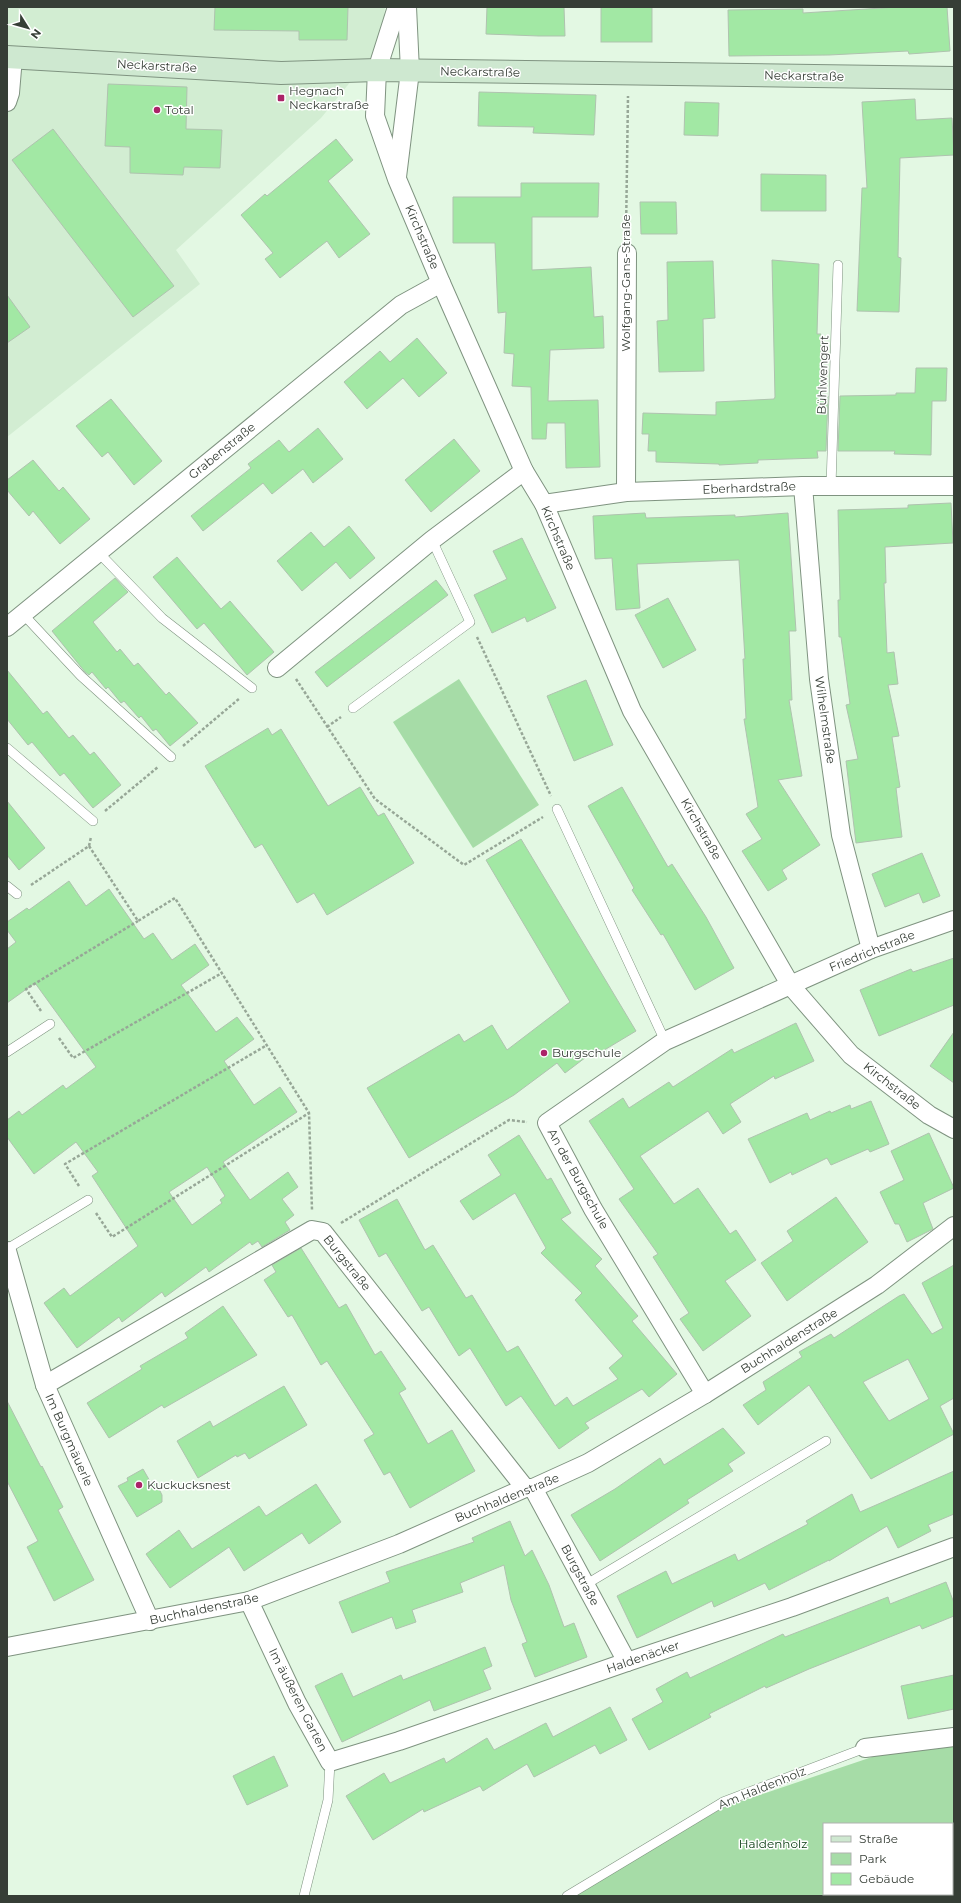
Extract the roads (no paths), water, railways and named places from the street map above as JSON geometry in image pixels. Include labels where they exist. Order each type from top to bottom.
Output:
[{"type":"main road","name":"Neckarstraße","points":[[10,57],[281,73],[377,70],[954,78]]},
{"type":"street","name":"Kirchstraße","points":[[397,7],[377,70],[374,116],[397,179],[441,283],[524,471],[544,504],[632,711],[791,986],[851,1055],[929,1115],[954,1129]]},
{"type":"street","name":"Kirchstraße","points":[[397,179],[410,71],[407,7]]},
{"type":"street","points":[[7,102],[10,93],[10,57]]},
{"type":"street","name":"Wolfgang-Gans-Straße","points":[[626,492],[628,253]]},
{"type":"street","name":"Grabenstraße","points":[[7,626],[401,305],[441,283]]},
{"type":"street","points":[[281,665],[432,540],[524,471]]},
{"type":"street","name":"Eberhardstraße","points":[[544,504],[626,492],[803,486],[954,486]]},
{"type":"street","name":"Wilhelmstraße","points":[[803,486],[819,679],[841,835],[871,949]]},
{"type":"street","name":"Friedrichstraße","points":[[791,986],[871,949],[954,920]]},
{"type":"street","name":"An der Burgschule","points":[[705,1394],[593,1209],[547,1124],[665,1040],[791,986]]},
{"type":"street","name":"Buchhaldenstraße","points":[[7,1647],[249,1601],[399,1544],[588,1463],[705,1394],[877,1285],[954,1226]]},
{"type":"street","name":"Burgstraße","points":[[45,1385],[318,1231],[529,1488],[627,1662]]},
{"type":"street","name":"Im Burgmäuerle","points":[[7,1250],[45,1385],[150,1621]]},
{"type":"street","name":"Haldenäcker","points":[[330,1762],[400,1741],[627,1662],[792,1607],[954,1547]]},
{"type":"street","name":"Im äußeren Garten","points":[[249,1601],[297,1703],[330,1762]]},
{"type":"street","name":"Am Haldenholz","points":[[865,1748],[954,1737]]},
{"type":"lane","name":"Bühlwengert","points":[[832,486],[838,265]]},
{"type":"lane","points":[[353,708],[470,622],[432,540]]},
{"type":"lane","points":[[98,552],[162,618],[252,688]]},
{"type":"lane","points":[[23,614],[81,676],[171,757]]},
{"type":"lane","points":[[7,748],[93,821]]},
{"type":"lane","points":[[557,809],[665,1040]]},
{"type":"lane","points":[[7,886],[17,894]]},
{"type":"lane","points":[[7,1052],[50,1024]]},
{"type":"lane","points":[[7,1250],[88,1200]]},
{"type":"lane","points":[[585,1585],[826,1441]]},
{"type":"lane","name":"Am Haldenholz","points":[[567,1896],[723,1802],[865,1748]]},
{"type":"lane","name":"Im äußeren Garten","points":[[304,1896],[328,1800],[330,1762]]},
{"type":"place","name":"Hegnach Neckarstraße","points":[[281,98]]},
{"type":"place","name":"Total","points":[[157,110]]},
{"type":"place","name":"Burgschule","points":[[544,1053]]},
{"type":"place","name":"Kuckucksnest","points":[[139,1485]]},
{"type":"park label","name":"Haldenholz","points":[[773,1844]]}]
